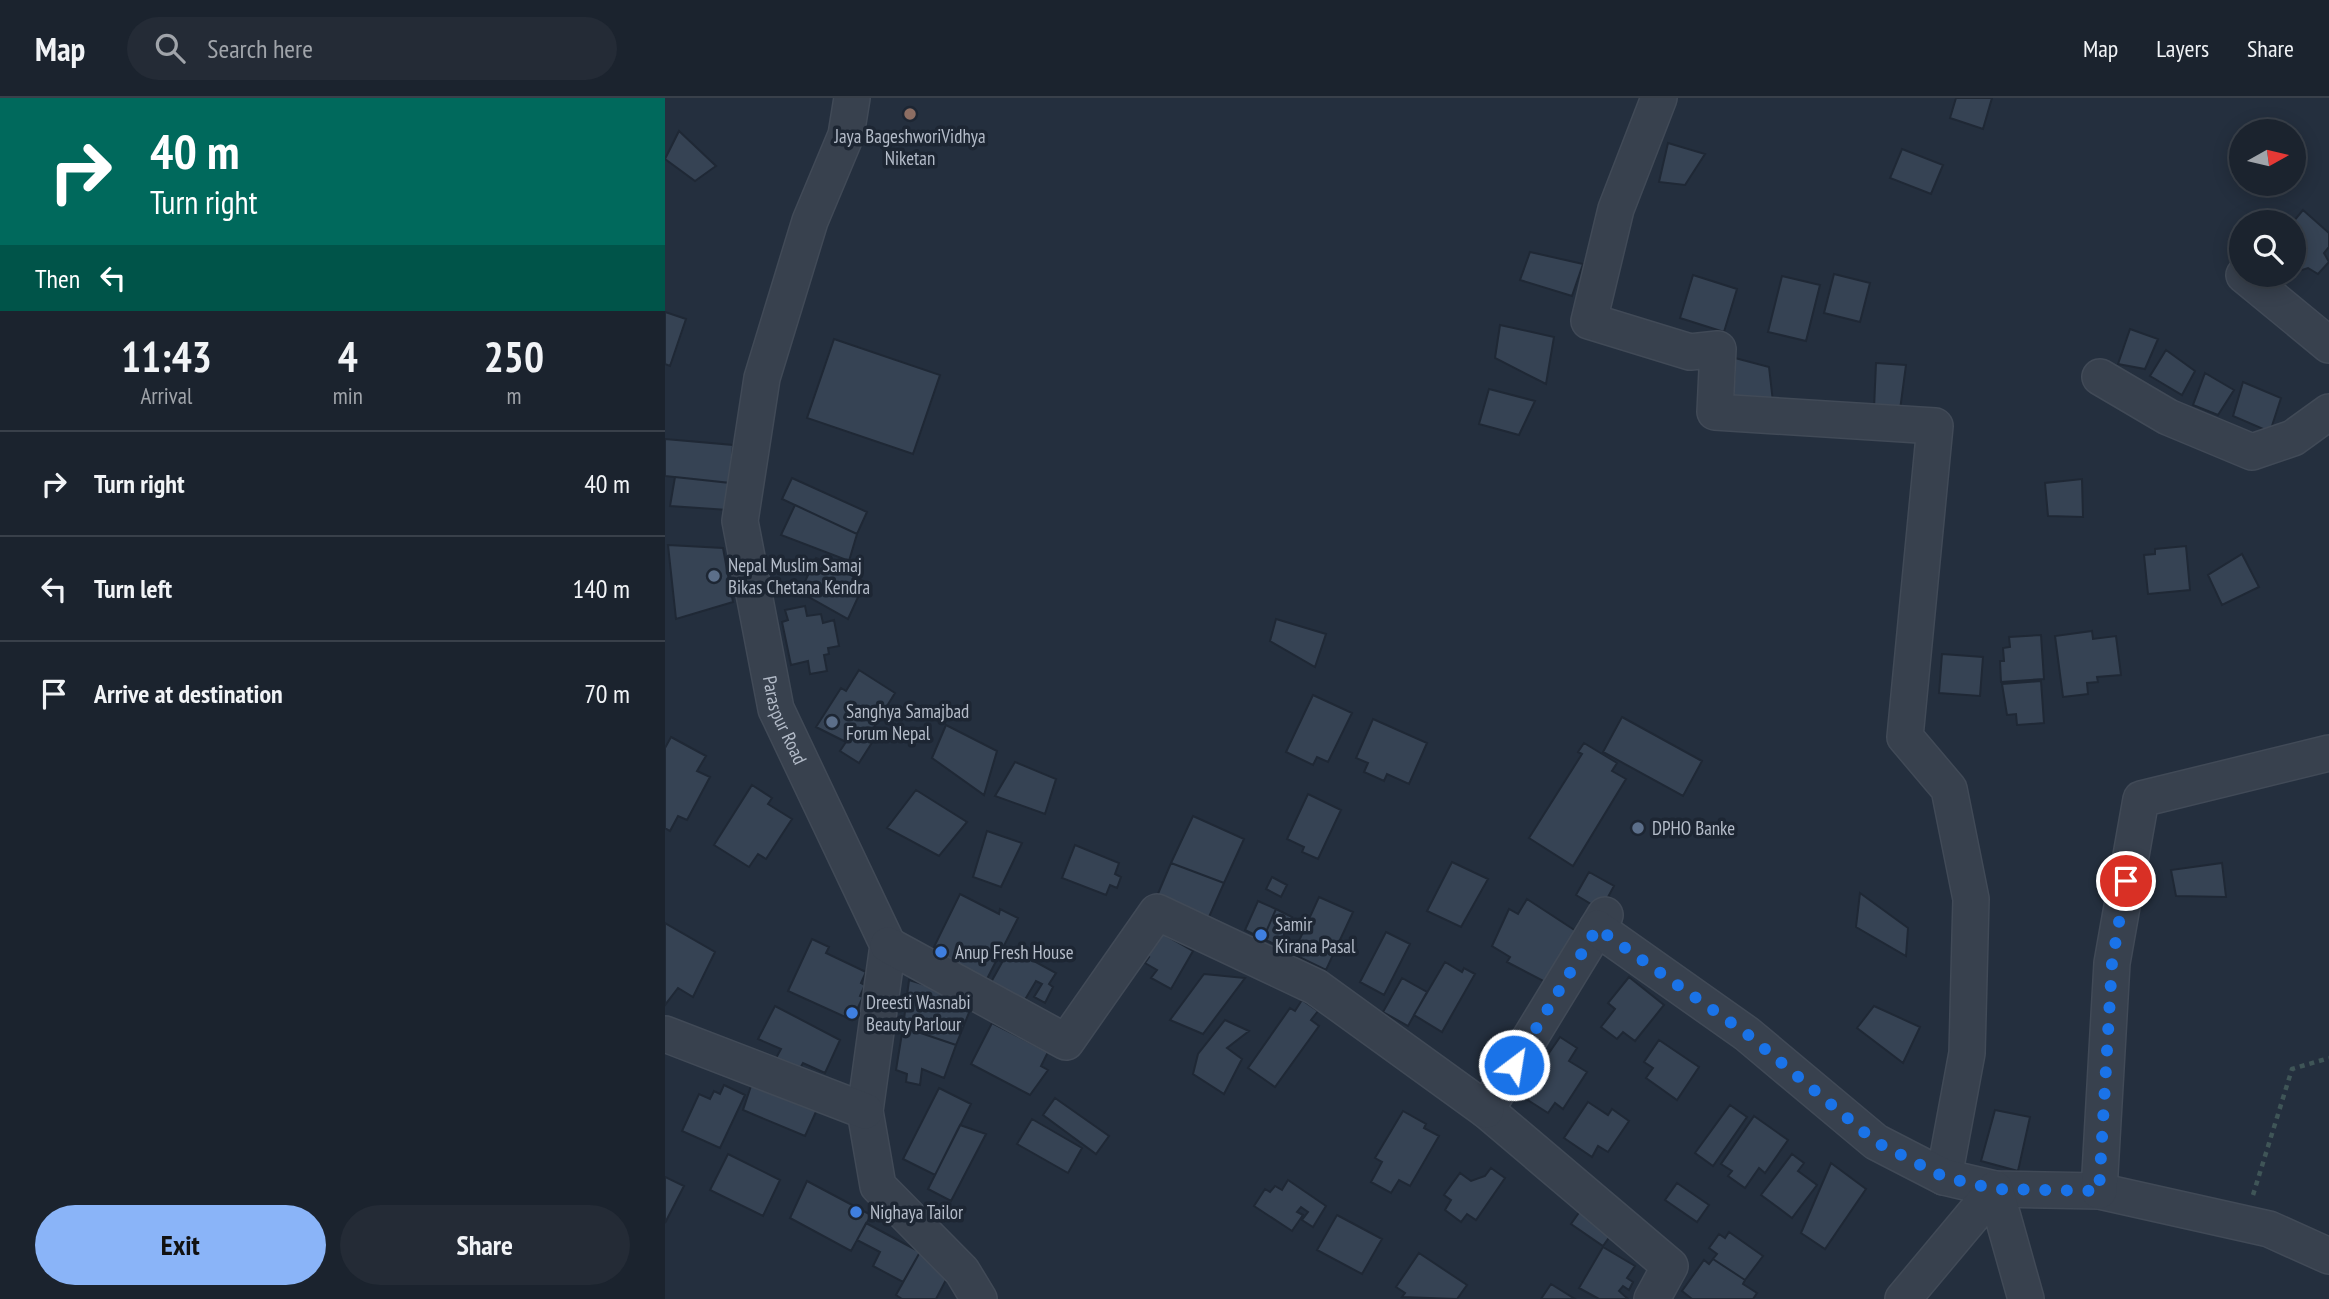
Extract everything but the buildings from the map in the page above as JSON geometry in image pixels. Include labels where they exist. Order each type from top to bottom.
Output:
[{"type":"street","name":"Paraspur Road","points":[[852,98],[846,135],[810,221],[762,378],[740,522],[776,709],[888,945]]},
{"type":"street","points":[[1659,98],[1616,209],[1589,321],[1690,352],[1719,349],[1715,412],[1935,426],[1905,737],[1949,789],[1971,898],[1967,1053],[1944,1177]]},
{"type":"street","points":[[2259,287],[2329,345]]},
{"type":"street","points":[[2100,377],[2168,417],[2252,452],[2293,438],[2329,412]]},
{"type":"street","points":[[2099,1191],[2112,963],[2141,799],[2329,753]]},
{"type":"street","points":[[979,1299],[962,1272],[878,1186],[865,1111],[888,945],[1066,1041],[1157,912],[1317,987],[1486,1110],[1670,1266],[1652,1299]]},
{"type":"street","points":[[1486,1110],[1601,921],[1747,1034],[1876,1142],[1944,1177],[1995,1189],[2099,1191],[2270,1229],[2329,1256]]},
{"type":"street","points":[[665,1034],[865,1111]]},
{"type":"street","points":[[1903,1299],[1995,1189]]},
{"type":"street","points":[[1995,1189],[2026,1299]]},
{"type":"path","points":[[2250,1224],[2254,1189],[2293,1069],[2329,1058]]},
{"type":"place","name":"Jaya BageshworiVidhya Niketan","points":[[910,114]]},
{"type":"place","name":"Nepal Muslim Samaj Bikas Chetana Kendra","points":[[714,576]]},
{"type":"place","name":"Sanghya Samajbad Forum Nepal","points":[[832,722]]},
{"type":"place","name":"DPHO Banke","points":[[1638,828]]},
{"type":"place","name":"Samir Kirana Pasal","points":[[1261,935]]},
{"type":"place","name":"Anup Fresh House","points":[[941,952]]},
{"type":"place","name":"Dreesti Wasnabi Beauty Parlour","points":[[852,1013]]},
{"type":"place","name":"Nighaya Tailor","points":[[856,1212]]},
{"type":"route","points":[[1514,1065],[1597,928],[1747,1034],[1876,1142],[1944,1177],[1995,1189],[2099,1191],[2112,963],[2126,881]]}]
